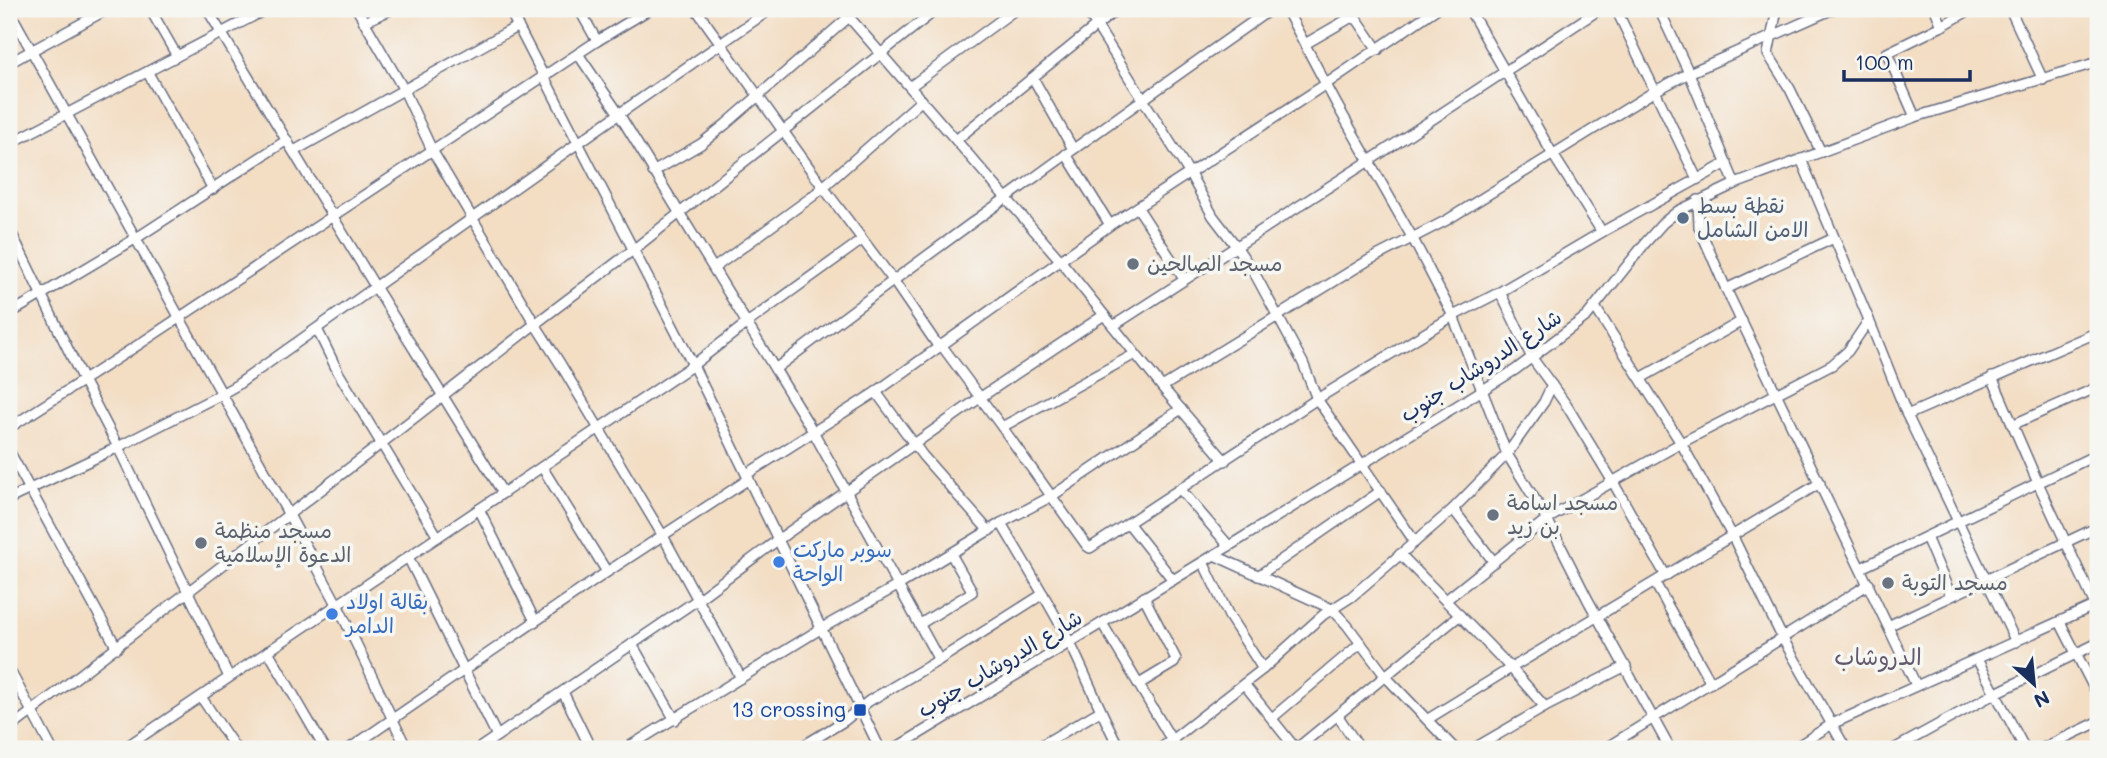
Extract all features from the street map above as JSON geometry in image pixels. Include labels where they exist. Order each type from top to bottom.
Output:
[{"type":"street","points":[[9,63],[108,9]]},
{"type":"street","points":[[150,9],[177,57]]},
{"type":"street","points":[[207,9],[503,493]]},
{"type":"street","points":[[9,145],[267,9]]},
{"type":"street","points":[[357,9],[404,90],[432,150],[663,536],[740,678]]},
{"type":"street","points":[[364,22],[392,9]]},
{"type":"street","points":[[509,9],[693,365],[880,749]]},
{"type":"street","points":[[579,9],[597,41]]},
{"type":"street","points":[[9,428],[597,41],[650,9]]},
{"type":"street","points":[[696,9],[936,343],[942,346],[981,397],[1090,548],[1317,399],[1453,316],[1727,163]]},
{"type":"street","points":[[9,499],[222,394],[771,9]]},
{"type":"street","points":[[842,9],[1060,260],[1225,461]]},
{"type":"street","points":[[9,729],[633,250],[937,9]]},
{"type":"street","points":[[911,86],[1016,9]]},
{"type":"street","points":[[1086,9],[1218,223],[1236,246],[1279,316],[1303,363],[1317,399],[1415,542]]},
{"type":"street","points":[[956,140],[1117,9]]},
{"type":"street","points":[[775,369],[1143,98],[1271,9]]},
{"type":"street","points":[[1286,9],[1453,316],[1507,454],[1546,519],[1670,749]]},
{"type":"street","points":[[349,749],[607,572],[876,393],[1110,225],[1378,50],[1436,9]]},
{"type":"street","points":[[1469,9],[1552,153],[1602,232]]},
{"type":"street","points":[[1113,326],[1369,162],[1600,9]]},
{"type":"street","points":[[1616,9],[1697,179]]},
{"type":"street","points":[[1659,9],[1735,184]]},
{"type":"street","points":[[1777,9],[1768,54],[1790,89],[1821,152]]},
{"type":"street","points":[[1162,387],[1369,260],[1447,220],[1655,91],[1689,73],[1833,9]]},
{"type":"street","points":[[1935,9],[1942,26]]},
{"type":"street","points":[[1915,117],[1887,53],[1971,9]]},
{"type":"street","points":[[2010,9],[2043,80]]},
{"type":"street","points":[[9,10],[289,514],[337,604],[407,749]]},
{"type":"street","points":[[653,172],[701,144],[849,17]]},
{"type":"street","points":[[1305,44],[1354,18],[1378,50]]},
{"type":"street","points":[[294,151],[518,26]]},
{"type":"street","points":[[579,54],[715,268],[814,433],[939,660]]},
{"type":"street","name":"شارع الدروشاب جنوب","points":[[894,749],[1532,358],[1578,324],[1595,307],[1646,242],[1678,211],[1735,184],[1915,117],[2098,62]]},
{"type":"street","points":[[148,73],[212,189]]},
{"type":"street","points":[[1033,78],[1110,225]]},
{"type":"street","points":[[715,268],[823,187],[922,100]]},
{"type":"street","points":[[9,314],[135,239],[287,140]]},
{"type":"street","points":[[1801,159],[1907,415],[2016,642]]},
{"type":"street","points":[[1698,200],[1699,227],[1726,289],[1916,685]]},
{"type":"street","points":[[1138,208],[1184,279]]},
{"type":"street","points":[[9,228],[229,677]]},
{"type":"street","points":[[1726,289],[1834,237]]},
{"type":"street","points":[[123,749],[693,365],[862,240]]},
{"type":"street","points":[[1500,292],[1532,358],[1613,482],[1666,576]]},
{"type":"street","points":[[1595,307],[1681,443],[1733,537],[1783,639],[1846,749]]},
{"type":"street","points":[[478,749],[697,600],[981,397],[1104,314]]},
{"type":"street","points":[[1446,600],[1546,519],[1681,443],[1832,365],[1848,351],[1869,320]]},
{"type":"street","points":[[1641,378],[1742,321]]},
{"type":"street","points":[[317,329],[338,372],[438,537]]},
{"type":"street","points":[[1907,415],[2098,332]]},
{"type":"street","points":[[1002,427],[1135,354]]},
{"type":"street","points":[[1793,749],[1832,724],[2098,607],[2038,483],[1992,377]]},
{"type":"street","points":[[1160,749],[1174,745],[1323,615],[1351,597],[1453,509],[1507,454],[1544,402],[1552,385]]},
{"type":"street","points":[[2012,425],[2098,387]]},
{"type":"street","points":[[876,393],[914,445],[989,531]]},
{"type":"street","points":[[625,749],[821,628],[1052,496],[1181,409]]},
{"type":"street","points":[[9,451],[117,648]]},
{"type":"street","points":[[1861,568],[2098,454]]},
{"type":"street","points":[[542,467],[607,572]]},
{"type":"street","points":[[1428,719],[1820,483]]},
{"type":"street","points":[[1180,489],[1229,546]]},
{"type":"street","points":[[1258,576],[1381,491]]},
{"type":"street","points":[[479,509],[535,621]]},
{"type":"street","points":[[1453,509],[1494,562]]},
{"type":"street","points":[[1001,523],[1069,643],[1120,749]]},
{"type":"street","points":[[1129,524],[1173,580]]},
{"type":"street","points":[[1888,626],[2098,527]]},
{"type":"street","points":[[1926,537],[1951,596]]},
{"type":"street","points":[[920,624],[972,593],[951,554]]},
{"type":"street","points":[[1400,554],[1511,668],[1545,708]]},
{"type":"street","points":[[1214,555],[1332,609],[1386,677],[1455,749]]},
{"type":"street","points":[[408,558],[497,736]]},
{"type":"street","points":[[1203,562],[1229,616],[1263,669]]},
{"type":"street","points":[[1655,583],[1711,683]]},
{"type":"street","points":[[1604,749],[1869,584]]},
{"type":"street","points":[[798,749],[1043,594]]},
{"type":"street","points":[[1139,684],[1174,663],[1176,659],[1144,597]]},
{"type":"street","points":[[1244,684],[1296,749],[1460,615]]},
{"type":"street","points":[[2060,622],[2098,696]]},
{"type":"street","points":[[1102,623],[1174,745]]},
{"type":"street","points":[[1272,718],[1361,643]]},
{"type":"street","points":[[1894,749],[1994,694],[2098,643]]},
{"type":"street","points":[[632,644],[675,720]]},
{"type":"street","points":[[268,651],[325,749]]},
{"type":"street","points":[[1977,659],[2025,749]]},
{"type":"street","points":[[1474,749],[1626,666]]},
{"type":"street","points":[[9,669],[52,749]]},
{"type":"street","points":[[563,692],[592,749]]},
{"type":"street","points":[[201,697],[236,749]]},
{"type":"street","points":[[1035,749],[1100,712]]},
{"type":"street","points":[[1338,716],[1360,749]]},
{"type":"street","points":[[2041,749],[2098,722]]},
{"type":"street","points":[[136,740],[142,749]]},
{"type":"place","name":"نقطة بسط الامن الشامل","points":[[1683,218]]},
{"type":"place","name":"مسجد الصالحين","points":[[1133,264]]},
{"type":"place","name":"مسجد اسامة بن زيد","points":[[1493,515]]},
{"type":"place","name":"مسجد منظمة الدعوة الإسلامية","points":[[201,543]]},
{"type":"place","name":"سوبر ماركت الواحة","points":[[779,562]]},
{"type":"place","name":"مسجد التوبة","points":[[1888,583]]},
{"type":"place","name":"بقالة اولاد الدامر","points":[[332,614]]},
{"type":"place","name":"13 crossing","points":[[860,710]]},
{"type":"district","name":"الدروشاب","points":[[1878,657]]}]
